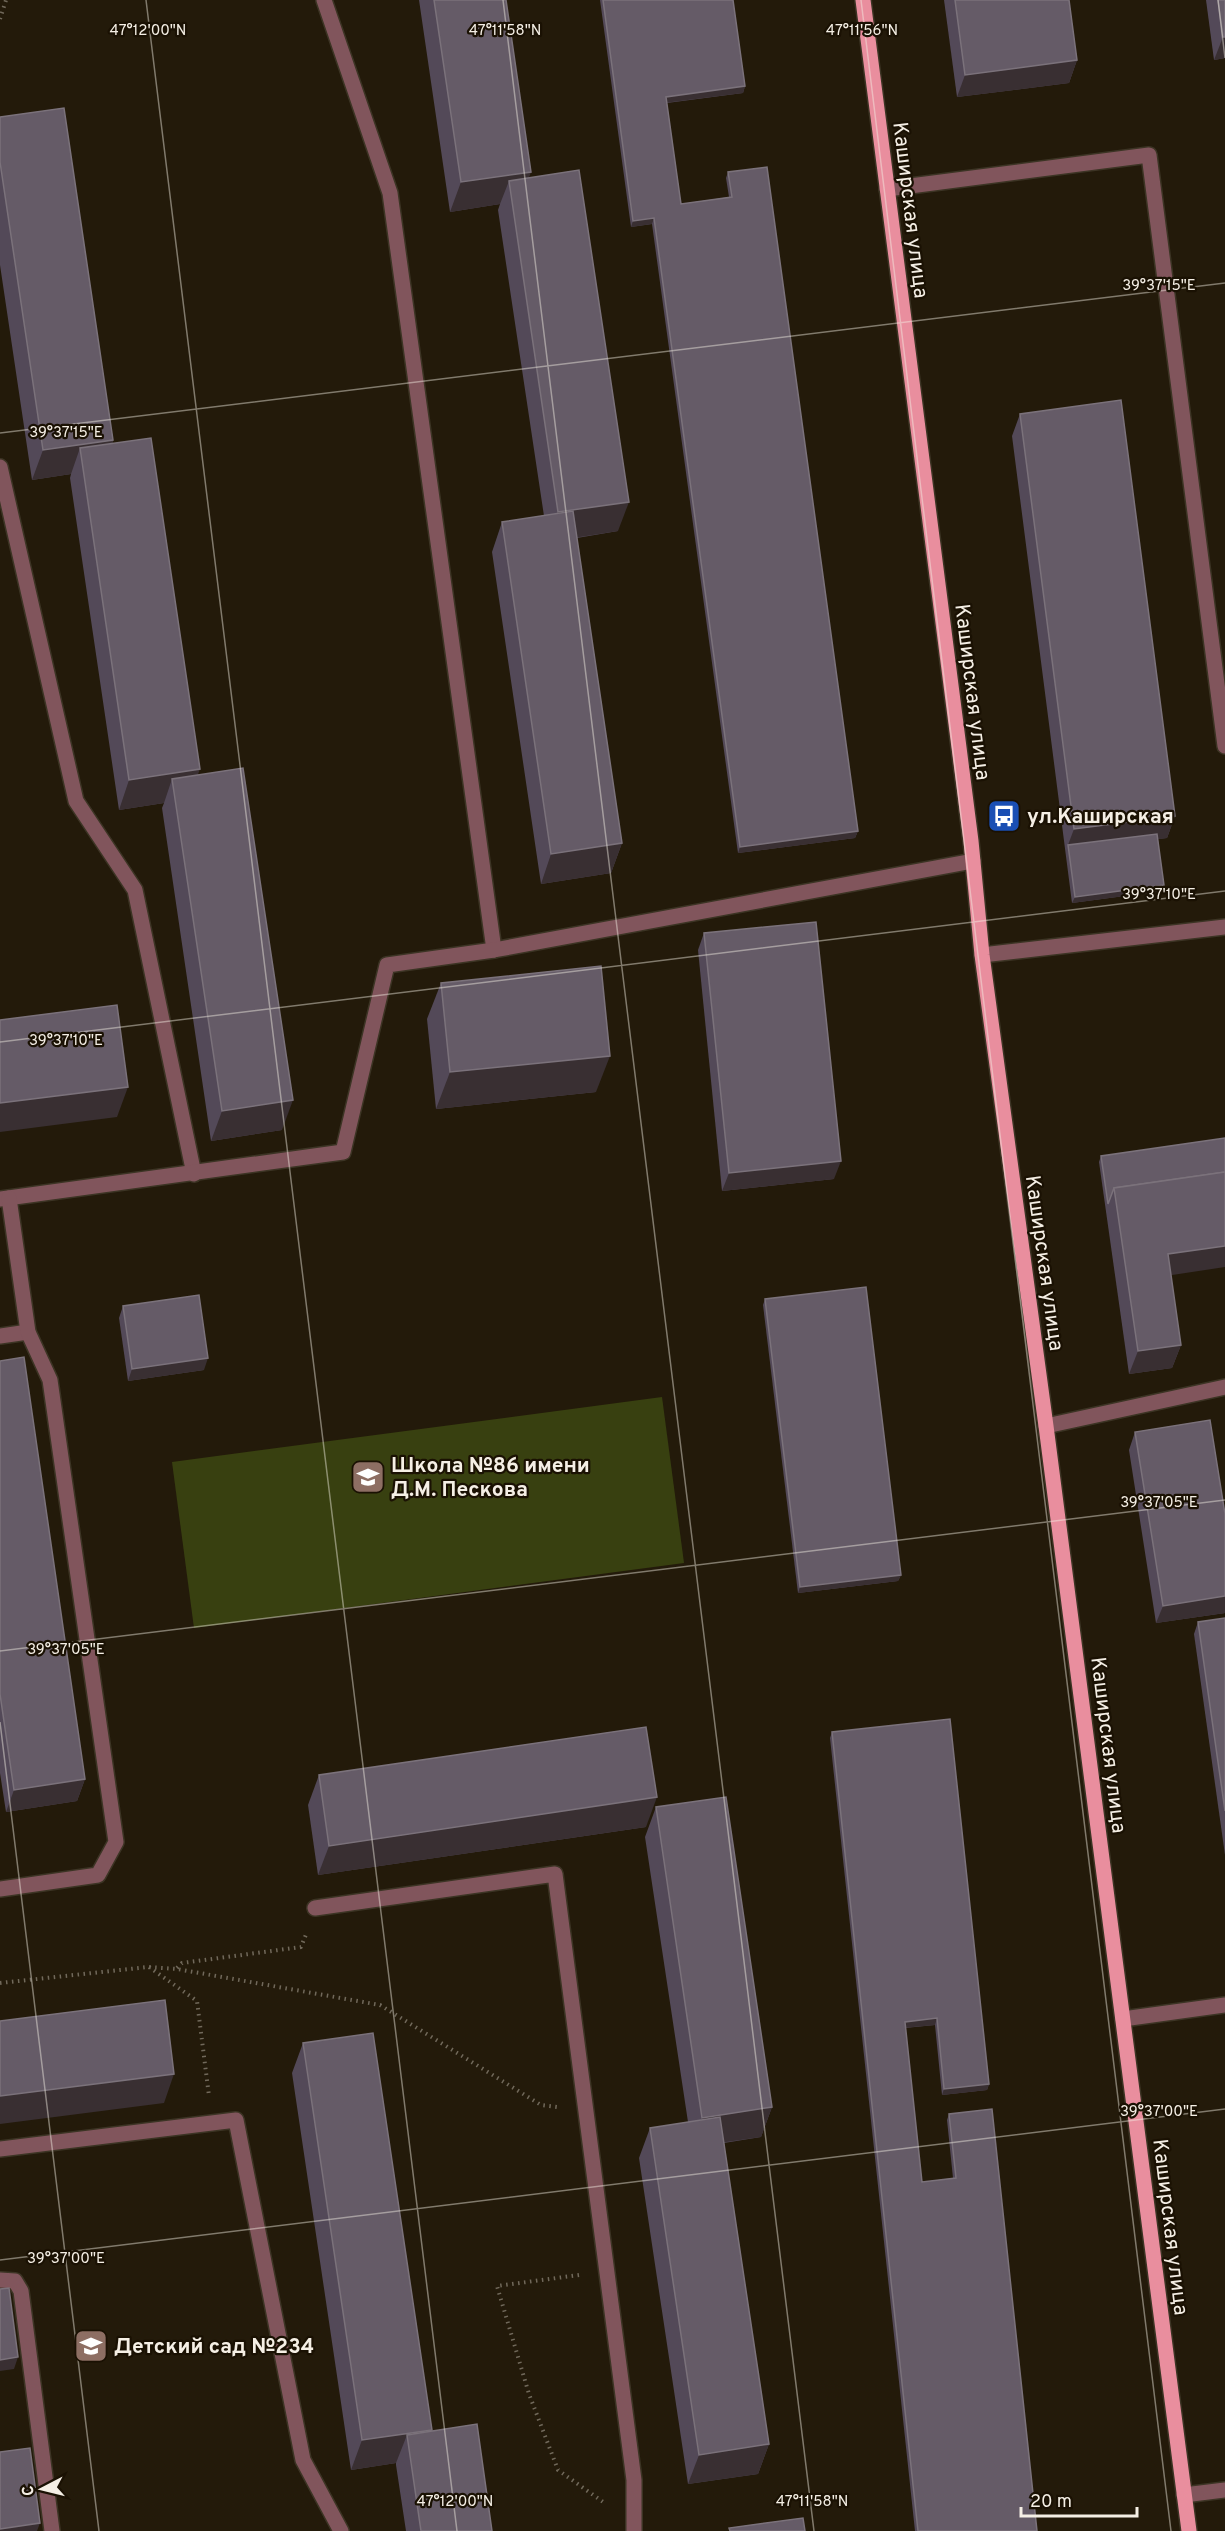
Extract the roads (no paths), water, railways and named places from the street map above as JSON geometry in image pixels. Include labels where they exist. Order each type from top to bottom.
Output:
[{"type":"main road","name":"Каширская улица","points":[[862,0],[973,861],[982,955],[1046,1426],[1189,2531]]},
{"type":"lane","points":[[324,0],[390,193],[494,950]]},
{"type":"lane","points":[[887,189],[1149,155],[1225,746]]},
{"type":"lane","points":[[0,468],[76,801],[135,890],[194,1174]]},
{"type":"lane","points":[[0,1889],[98,1875],[116,1842],[50,1380],[28,1332],[4,1198],[343,1152],[387,965],[494,950],[973,861]]},
{"type":"lane","points":[[982,955],[1225,927]]},
{"type":"lane","points":[[0,1336],[28,1332]]},
{"type":"lane","points":[[1046,1426],[1225,1387]]},
{"type":"lane","points":[[315,1908],[555,1874],[634,2480],[634,2527]]},
{"type":"lane","points":[[1123,2019],[1225,2005]]},
{"type":"lane","points":[[0,2149],[236,2120],[303,2460],[341,2531]]},
{"type":"lane","points":[[0,2280],[15,2281],[21,2291],[52,2531]]},
{"type":"lane","points":[[1184,2495],[1225,2490]]},
{"type":"place","name":"ул.Каширская","points":[[1004,816]]},
{"type":"place","name":"Школа №86 имени Д.М. Пескова","points":[[368,1477]]},
{"type":"place","name":"Детский сад №234","points":[[91,2346]]}]
